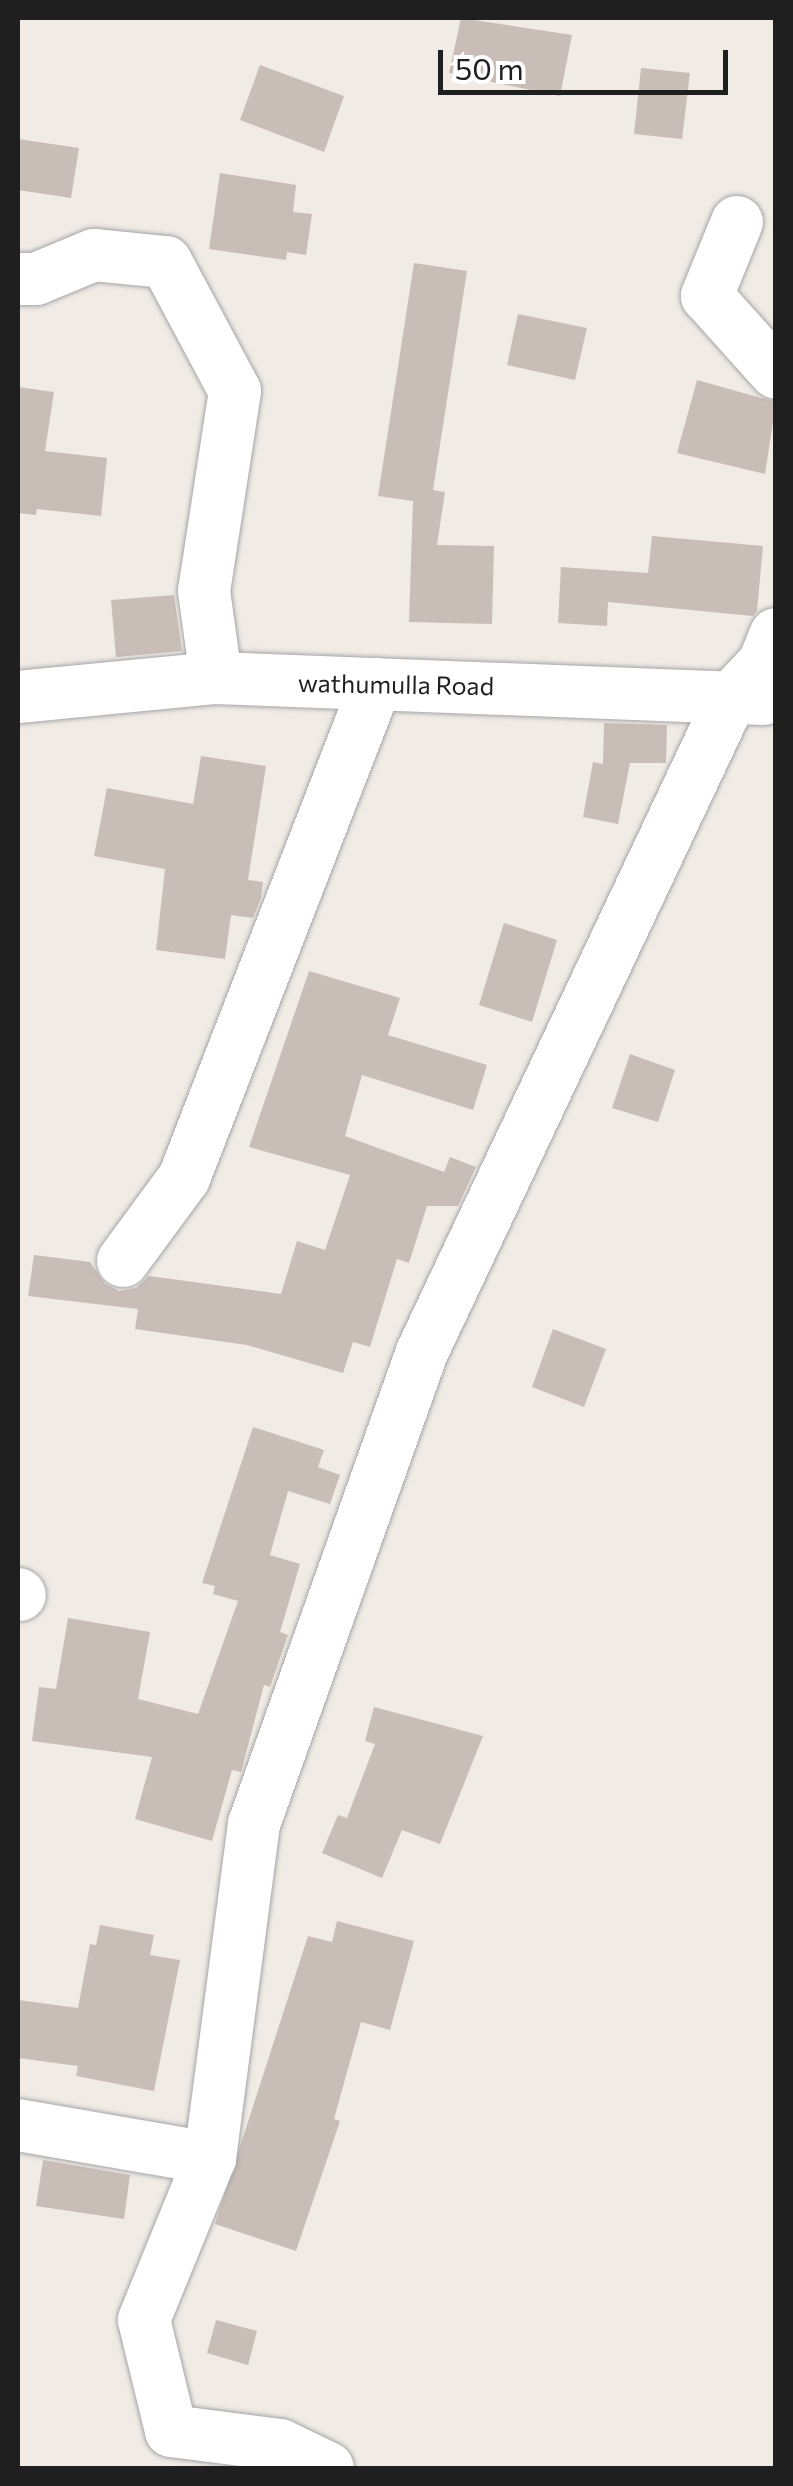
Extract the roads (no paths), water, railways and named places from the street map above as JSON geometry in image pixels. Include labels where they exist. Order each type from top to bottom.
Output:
[{"type":"street","points":[[738,222],[706,296],[776,373]]},
{"type":"street","points":[[18,279],[36,279],[94,254],[166,262],[236,391],[204,591],[216,678]]},
{"type":"street","points":[[328,2468],[280,2444],[171,2430],[144,2320],[210,2158],[254,1824],[416,1370],[753,699],[776,634]]},
{"type":"street","name":"wathumulla Road","points":[[18,698],[216,678],[753,699]]},
{"type":"street","points":[[123,1260],[184,1178],[376,684]]},
{"type":"street","points":[[18,2126],[210,2158]]}]
